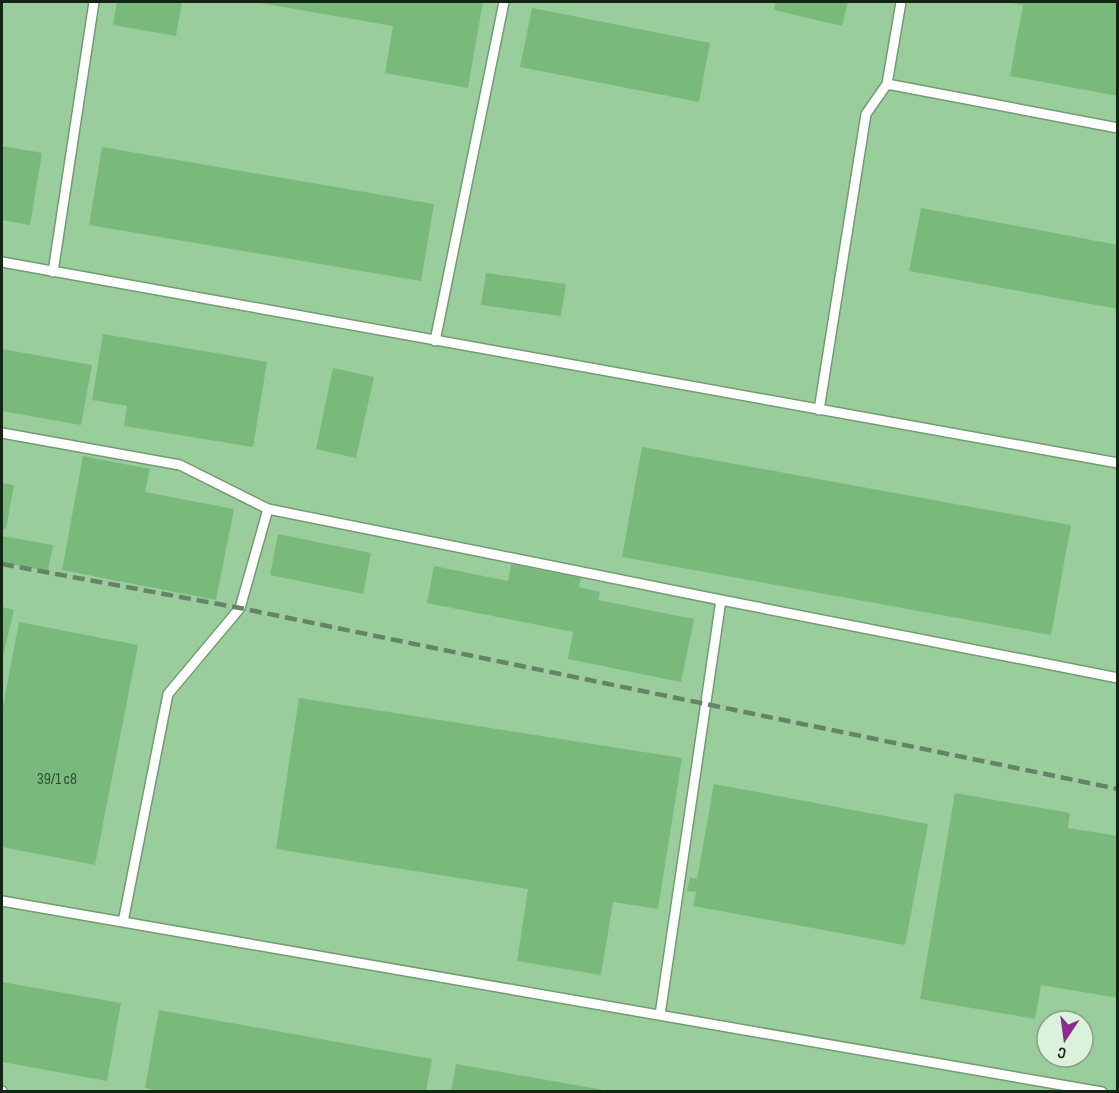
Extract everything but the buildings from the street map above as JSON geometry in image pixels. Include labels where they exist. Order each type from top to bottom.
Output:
[{"type":"lane","points":[[53,272],[94,2]]},
{"type":"lane","points":[[435,341],[504,2]]},
{"type":"lane","points":[[819,410],[866,114],[887,84],[901,2]]},
{"type":"lane","points":[[887,84],[1118,128]]},
{"type":"lane","points":[[2,262],[1118,463]]},
{"type":"lane","points":[[2,433],[180,465],[268,509],[1118,678]]},
{"type":"lane","points":[[123,922],[168,694],[240,608],[268,509]]},
{"type":"lane","points":[[660,1015],[721,600]]},
{"type":"lane","points":[[2,901],[1102,1092]]},
{"type":"shaded area","points":[[2,2],[1117,2],[1117,1091],[2,1092]]},
{"type":"railway","points":[[2,564],[240,608],[1118,789]]}]
